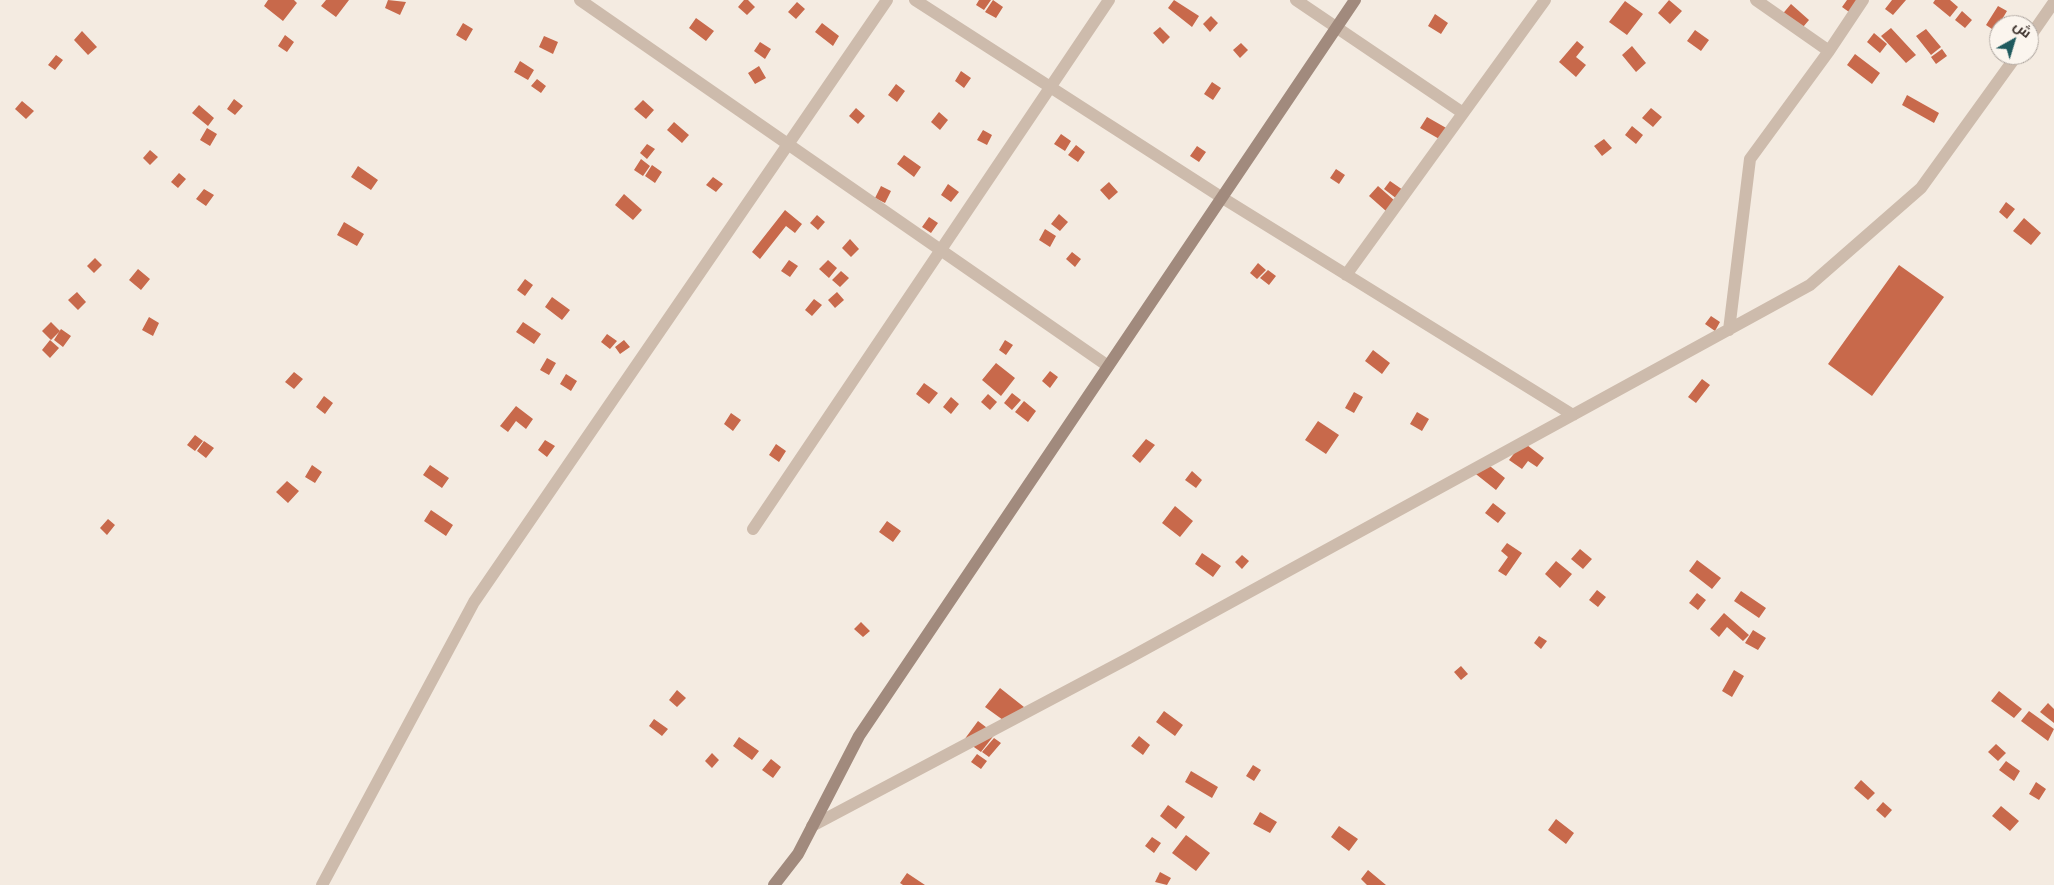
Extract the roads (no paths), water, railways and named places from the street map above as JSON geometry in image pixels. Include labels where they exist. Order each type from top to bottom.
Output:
[{"type":"street","points":[[580,0],[1108,366]]},
{"type":"street","points":[[322,885],[474,602],[887,0]]},
{"type":"street","points":[[915,0],[1221,197],[1573,415]]},
{"type":"street","points":[[753,529],[1109,0]]},
{"type":"street","points":[[1296,0],[1463,113]]},
{"type":"street","points":[[774,885],[798,854],[859,736],[1355,0]]},
{"type":"street","points":[[1346,274],[1545,0]]},
{"type":"street","points":[[1756,0],[1830,51]]},
{"type":"street","points":[[1729,330],[1750,159],[1830,51],[1863,0]]},
{"type":"street","points":[[2039,24],[2054,2]]},
{"type":"street","points":[[812,826],[1129,658],[1810,285],[1921,188],[2010,65]]}]
